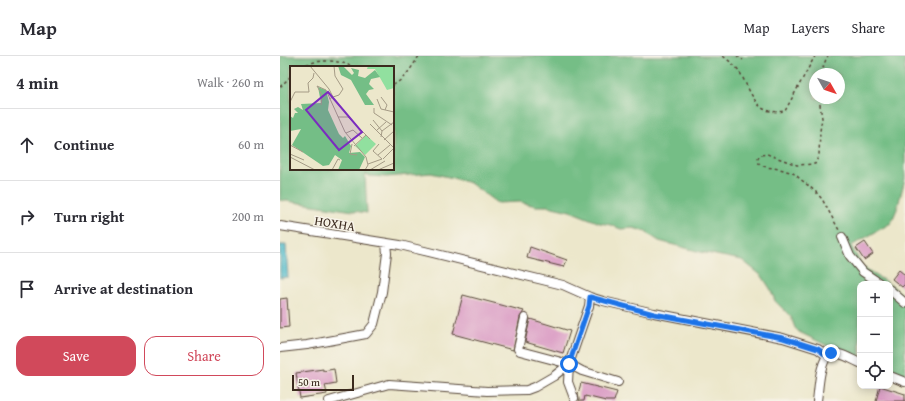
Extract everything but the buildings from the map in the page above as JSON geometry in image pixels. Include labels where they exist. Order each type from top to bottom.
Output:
[{"type":"street","name":"HOXHA","points":[[280,226],[386,244],[400,245],[563,286],[590,297],[654,314],[783,338],[818,349],[827,356]]},
{"type":"street","points":[[842,237],[850,256],[863,272],[876,281]]},
{"type":"street","points":[[280,348],[320,343],[366,334],[374,324],[382,292],[387,253],[386,244]]},
{"type":"street","points":[[893,293],[905,303]]},
{"type":"street","points":[[574,398],[568,382],[569,364],[589,306],[590,297]]},
{"type":"street","points":[[525,318],[518,349],[520,351],[569,364],[582,371],[618,382]]},
{"type":"street","points":[[817,401],[820,374],[824,360],[827,356],[831,353],[837,353],[857,362]]},
{"type":"street","points":[[329,401],[389,384],[487,391],[527,390],[554,376],[569,364]]},
{"type":"street","points":[[893,377],[905,382]]},
{"type":"path","points":[[394,84],[406,75],[419,56]]},
{"type":"path","points":[[723,56],[740,72],[745,84],[758,104],[765,110],[777,112],[785,112],[815,56]]},
{"type":"path","points":[[737,56],[743,60]]},
{"type":"path","points":[[823,68],[828,56]]},
{"type":"path","points":[[304,66],[312,63],[343,62],[350,66]]},
{"type":"path","points":[[280,87],[290,77]]},
{"type":"path","points":[[821,104],[822,118],[819,155],[816,164],[797,165],[767,154],[761,155],[758,158],[758,161],[759,164],[766,167],[794,173],[816,192],[822,199],[842,237]]},
{"type":"green space","points":[[280,56],[905,56],[905,179],[897,209],[891,223],[851,246],[863,267],[884,281],[857,281],[857,358],[799,332],[795,328],[791,317],[775,301],[771,290],[762,276],[742,260],[701,252],[659,241],[644,231],[633,228],[621,229],[600,223],[570,211],[520,202],[497,203],[470,183],[453,178],[431,173],[386,177],[370,176],[365,174],[367,213],[280,200]]},
{"type":"green space","points":[[893,287],[905,297],[905,377],[893,372]]},
{"type":"water","points":[[280,245],[286,245],[288,277],[280,278]]},
{"type":"route","points":[[569,364],[589,306],[590,297],[654,314],[710,323],[783,338],[818,349],[827,356],[831,353]]}]
